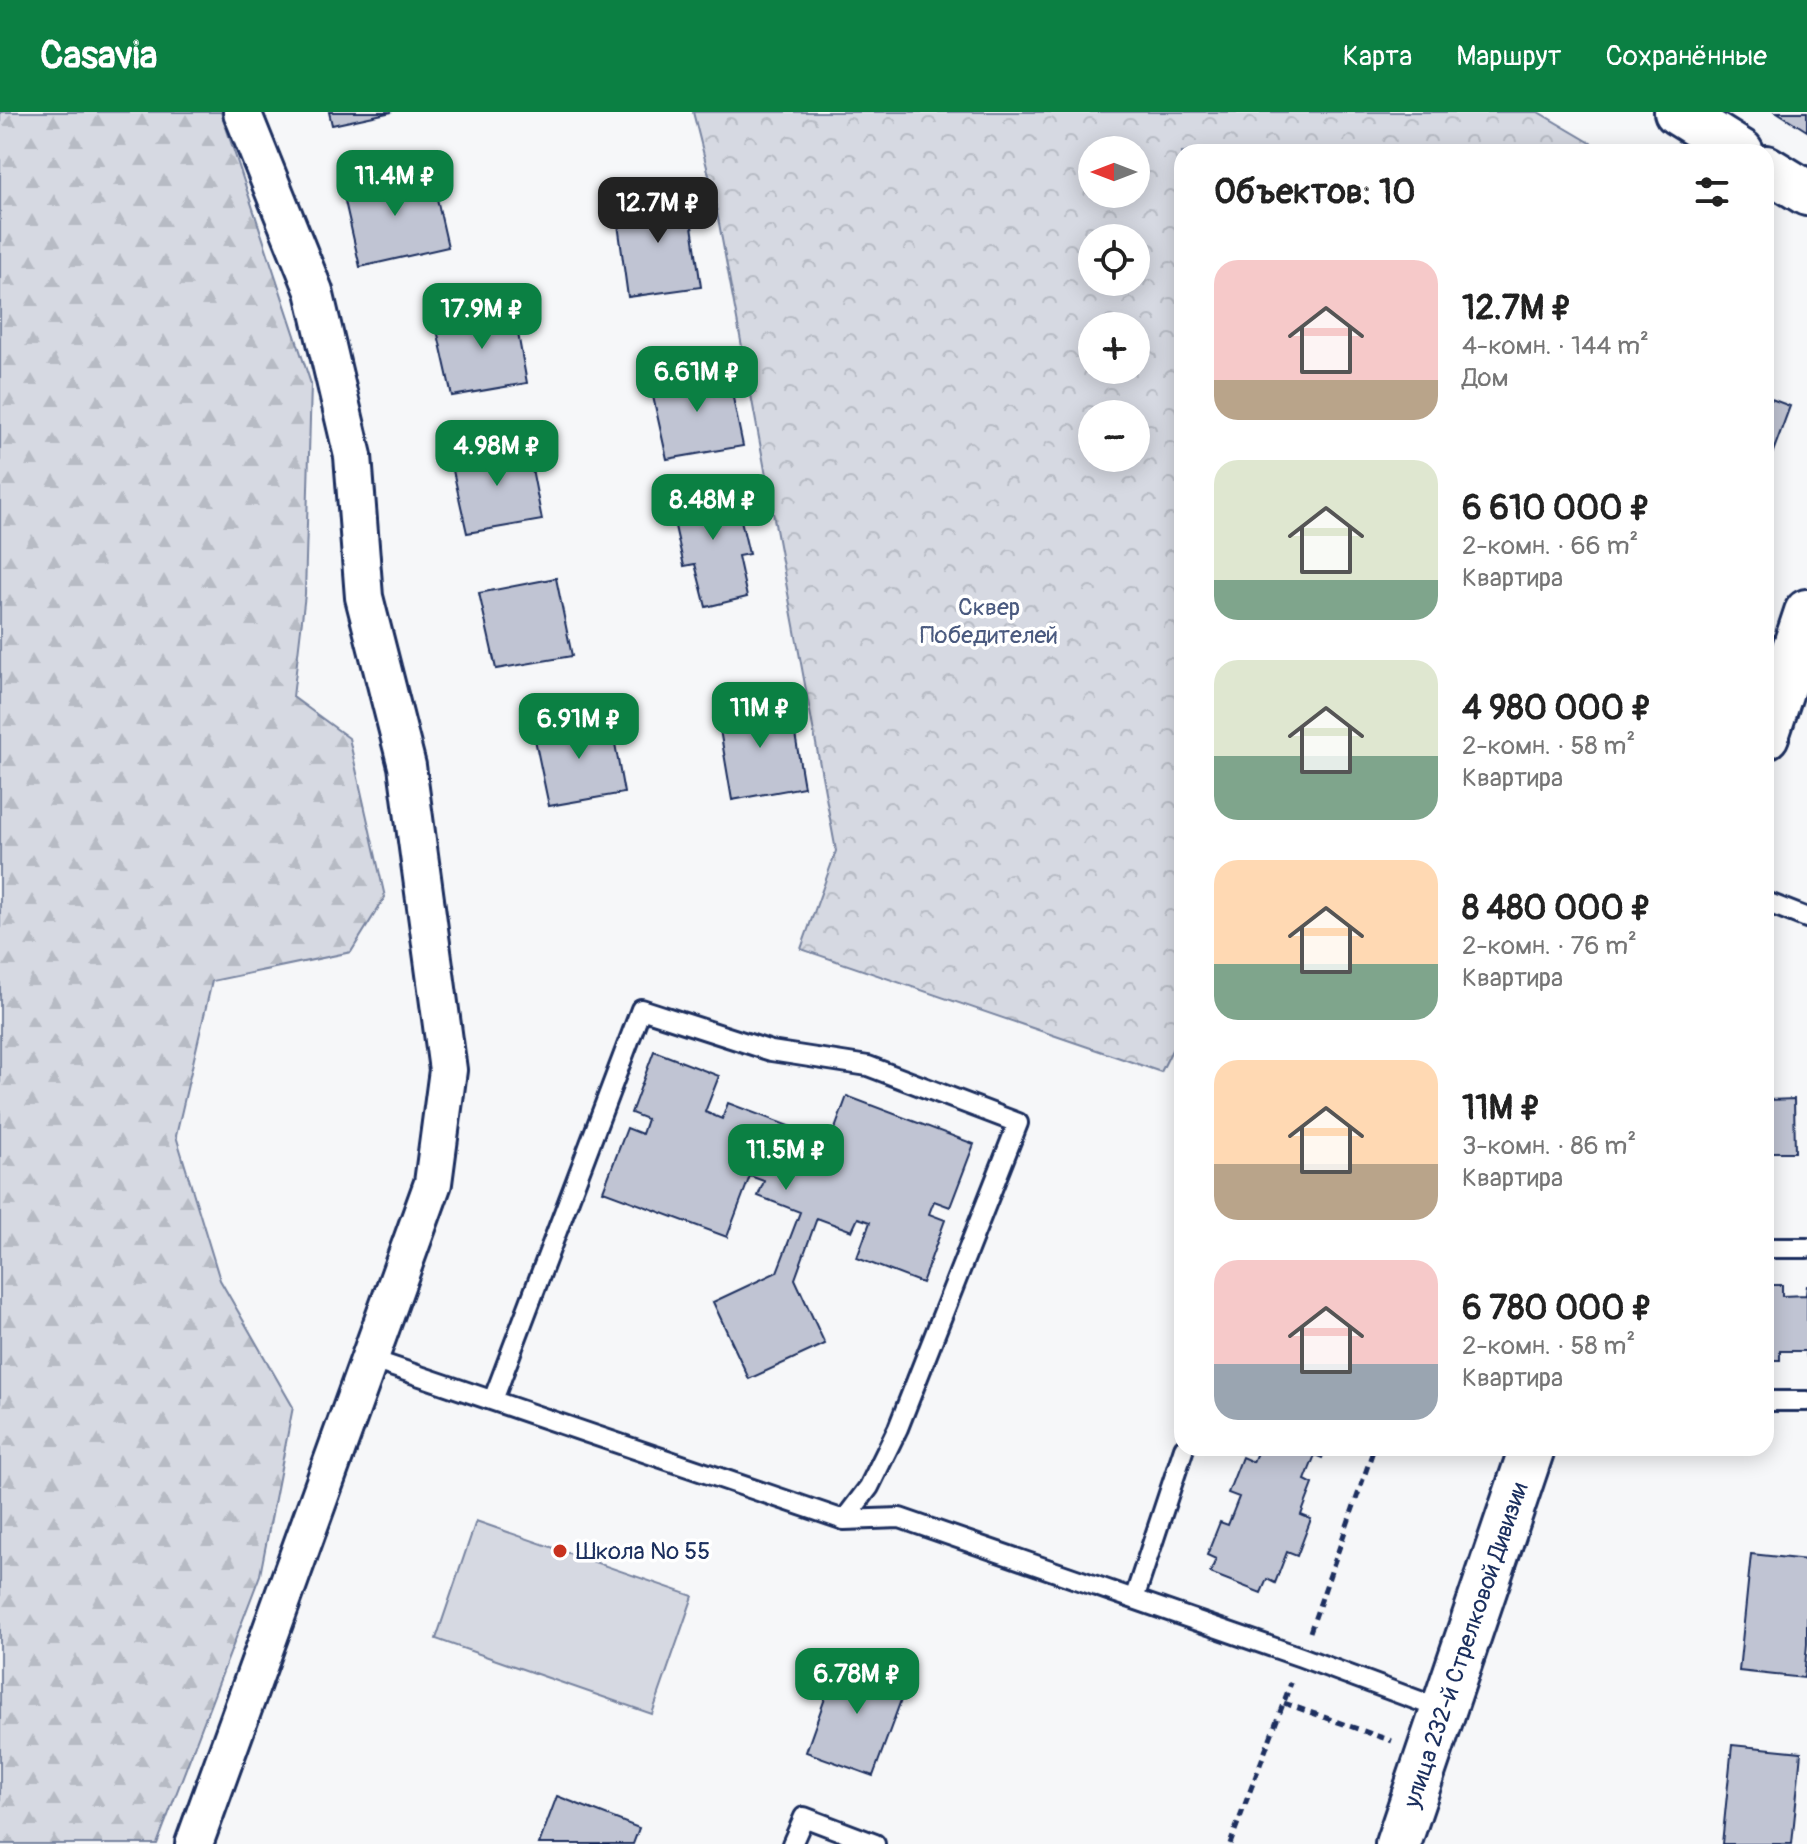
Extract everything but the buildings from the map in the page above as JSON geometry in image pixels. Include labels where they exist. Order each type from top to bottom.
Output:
[{"type":"street","points":[[194,1844],[433,1183],[448,1070],[407,766],[364,597],[353,456],[314,291],[242,112]]},
{"type":"street","points":[[1677,112],[1728,144]]},
{"type":"street","points":[[1774,173],[1807,193]]},
{"type":"street","points":[[1774,712],[1807,613]]},
{"type":"street","name":"улица 232-й Стрелковой Дивизии","points":[[1398,1844],[1529,1456]]},
{"type":"lane","points":[[1774,905],[1807,918]]},
{"type":"lane","points":[[493,1400],[641,1009],[771,1051],[868,1066],[1018,1123],[898,1428],[869,1487],[844,1520]]},
{"type":"lane","points":[[1774,1248],[1807,1248]]},
{"type":"lane","points":[[370,1359],[844,1520],[900,1518],[1444,1710]]},
{"type":"lane","points":[[1774,1401],[1807,1401]]},
{"type":"lane","points":[[1134,1599],[1181,1456]]},
{"type":"lane","points":[[792,1844],[804,1817],[875,1844]]},
{"type":"path","points":[[1284,1703],[1429,1755]]},
{"type":"green space","points":[[0,112],[221,112],[311,384],[305,594],[293,697],[349,738],[385,897],[351,952],[212,981],[176,1136],[220,1280],[293,1407],[260,1575],[157,1844],[0,1844]]},
{"type":"green space","name":"Сквер Победителей","points":[[693,112],[1538,112],[1592,144],[1174,144],[1174,1046],[1161,1072],[801,949],[836,851],[713,191]]},
{"type":"green space","points":[[476,1521],[693,1596],[652,1714],[436,1639]]},
{"type":"place","name":"Школа № 55","points":[[560,1551]]}]
